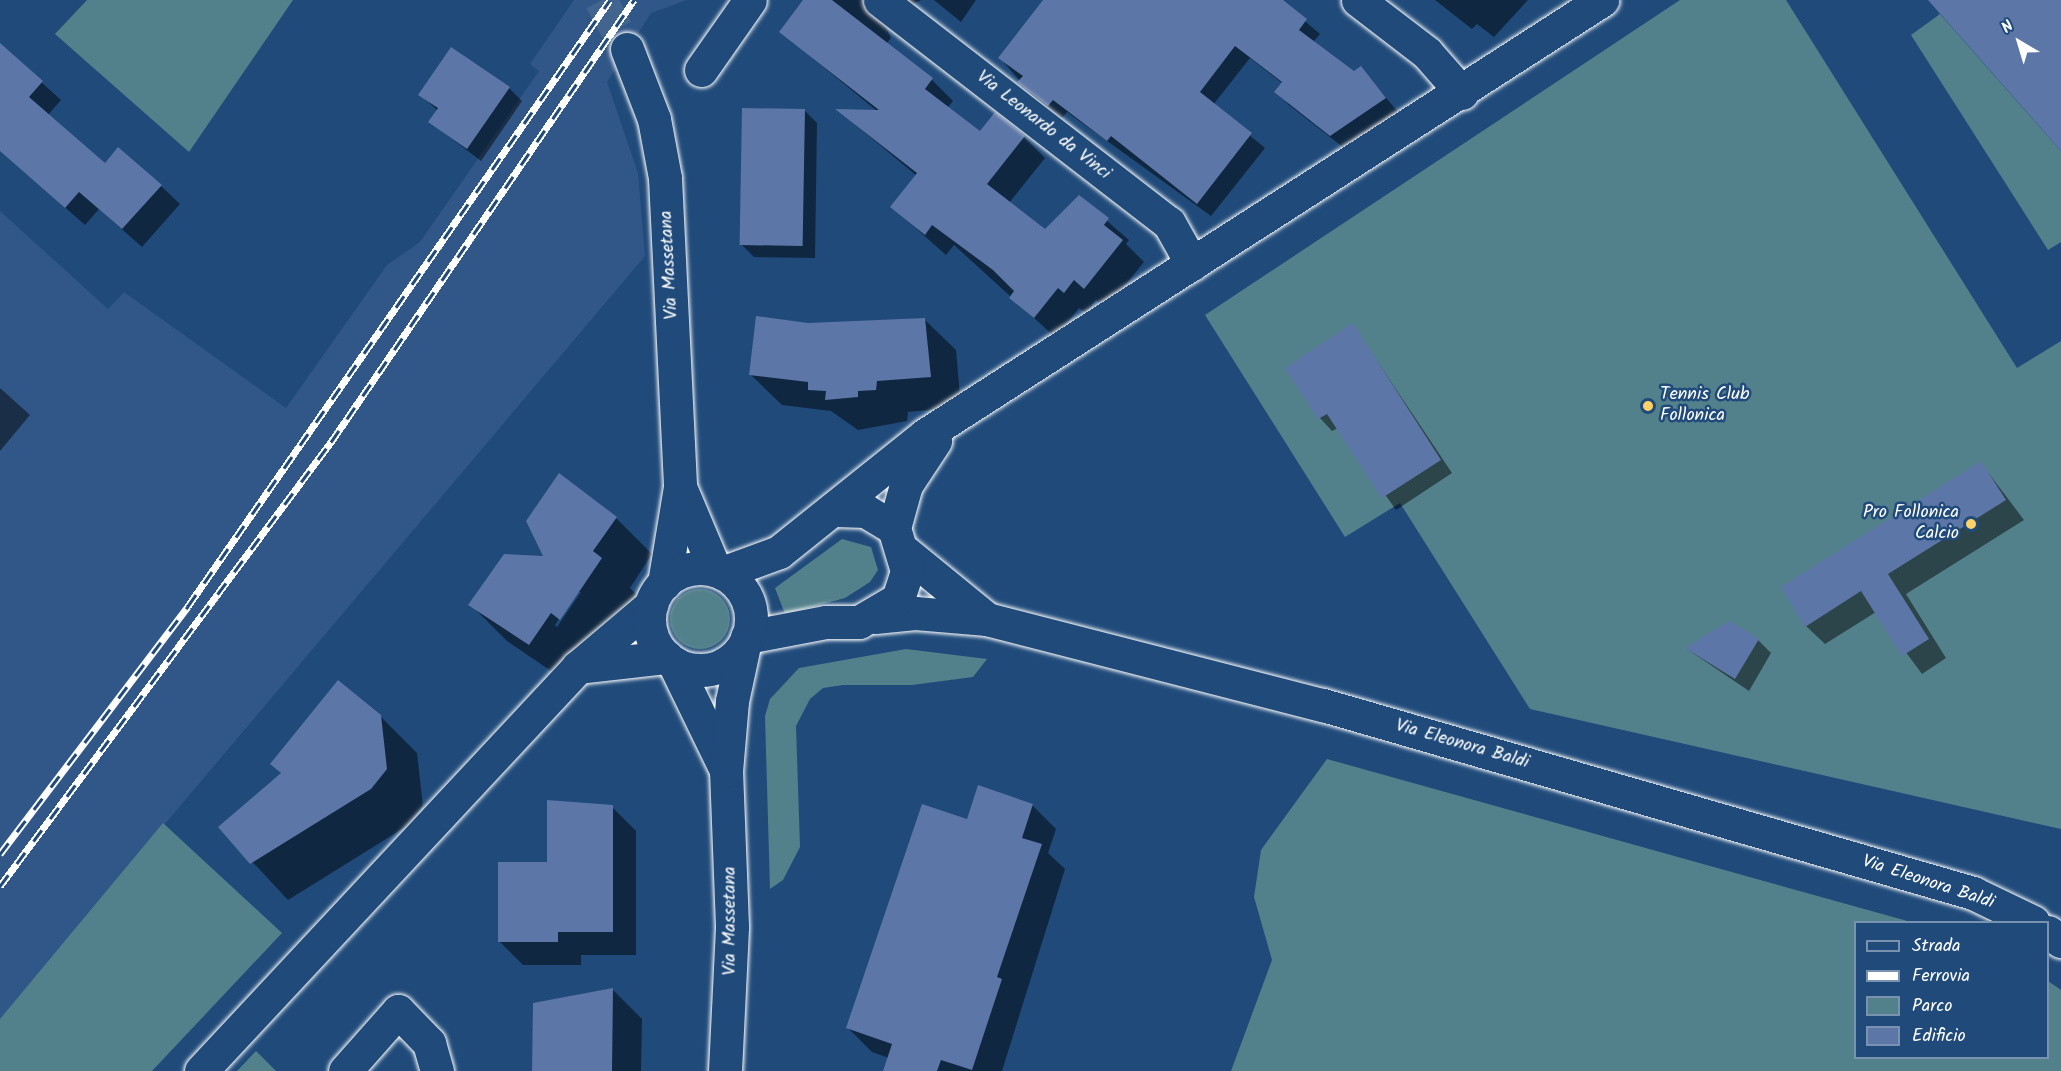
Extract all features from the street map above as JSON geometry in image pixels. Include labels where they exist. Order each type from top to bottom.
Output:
[{"type":"street","points":[[701,70],[750,0]]},
{"type":"street","name":"Via Leonardo da Vinci","points":[[880,0],[1169,223],[1192,264]]},
{"type":"street","points":[[1358,0],[1428,53],[1462,93]]},
{"type":"street","points":[[201,1071],[578,667],[657,594],[691,569],[718,572],[771,557],[836,510],[883,470],[954,416],[1462,93],[1602,0]]},
{"type":"street","name":"Via Massetana","points":[[627,49],[654,119],[665,178],[680,487],[651,633],[670,660],[726,771]]},
{"type":"street","points":[[875,617],[898,599],[907,571],[899,540],[918,462],[954,416]]},
{"type":"street","name":"Via Massetana","points":[[680,487],[718,572],[746,596],[751,612],[732,701],[726,771],[732,927],[725,1071]]},
{"type":"street","name":"Via Eleonora Baldi","points":[[836,510],[866,511],[987,619],[1323,705],[1973,893],[2031,921]]},
{"type":"street","points":[[578,667],[670,660],[705,670],[720,666],[746,641],[875,617],[915,613],[987,619]]},
{"type":"street","points":[[345,1071],[398,1011],[429,1044],[437,1071]]},
{"type":"shaded area","points":[[574,0],[687,0],[651,13],[607,82],[638,173],[645,256],[0,1019],[0,211],[108,309],[124,292],[286,408],[387,265],[420,242],[539,71],[530,64]]},
{"type":"green space","points":[[87,0],[293,0],[189,152],[55,34]]},
{"type":"green space","name":"Tennis Club Follonica","points":[[1680,0],[1786,0],[2017,368],[2061,341],[2061,829],[1530,709],[1400,503],[1345,537],[1205,315]]},
{"type":"green space","points":[[1940,14],[2061,151],[2061,242],[2048,250],[1911,35]]},
{"type":"green space","points":[[842,539],[871,547],[878,570],[870,582],[845,598],[785,614],[775,588]]},
{"type":"green space","points":[[694,589],[706,589],[717,594],[725,602],[730,619],[728,631],[717,644],[706,649],[694,649],[683,644],[675,636],[670,625],[670,613],[675,602],[683,594]]},
{"type":"green space","points":[[906,649],[987,659],[973,677],[912,685],[843,685],[823,688],[810,699],[796,726],[800,847],[783,880],[770,889],[765,716],[770,699],[799,668]]},
{"type":"green space","points":[[1327,759],[1907,921],[1854,921],[1854,1059],[2049,1059],[2049,982],[2061,990],[2061,1071],[1231,1071],[1272,960],[1254,897],[1261,850]]},
{"type":"green space","points":[[163,823],[282,933],[152,1071],[0,1071],[0,1019]]},
{"type":"green space","points":[[256,1051],[276,1071],[237,1071]]},
{"type":"building","points":[[803,0],[832,0],[933,78],[925,89],[980,131],[995,112],[1025,136],[987,184],[1045,229],[1079,195],[1109,218],[1104,225],[1123,240],[1084,289],[1074,280],[1064,293],[1058,288],[1034,318],[1009,298],[1014,291],[993,270],[932,225],[925,235],[890,207],[917,173],[835,109],[879,110],[779,32]]},
{"type":"building","points":[[1043,0],[1283,0],[1307,19],[1299,30],[1354,71],[1361,66],[1386,98],[1330,136],[1274,92],[1282,82],[1235,46],[1200,92],[1252,133],[1197,204],[1111,136],[1107,141],[1053,100],[1048,106],[1017,82],[1023,76],[998,58]]},
{"type":"building","points":[[1928,0],[2061,0],[2061,151]]},
{"type":"building","points":[[0,43],[43,81],[29,97],[105,163],[118,147],[162,185],[122,229],[79,192],[65,208],[0,151]]},
{"type":"building","points":[[451,47],[510,87],[467,149],[428,122],[438,108],[418,95]]},
{"type":"building","points":[[742,108],[805,109],[803,246],[740,245]]},
{"type":"building","points":[[756,316],[808,323],[925,318],[931,377],[877,381],[876,390],[858,391],[858,397],[825,400],[826,391],[808,390],[808,382],[749,375]]},
{"type":"building","points":[[1353,323],[1441,460],[1382,498],[1327,414],[1318,419],[1285,368]]},
{"type":"building","points":[[1981,461],[2006,500],[1888,574],[1929,639],[1902,656],[1861,591],[1805,627],[1781,587]]},
{"type":"building","points":[[559,473],[617,517],[593,551],[602,558],[560,620],[551,613],[529,645],[468,605],[504,554],[543,556],[526,521]]},
{"type":"building","points":[[1729,621],[1759,639],[1735,679],[1685,648]]},
{"type":"building","points":[[338,680],[381,715],[387,769],[371,789],[250,864],[218,827],[281,773],[270,764]]},
{"type":"building","points":[[978,785],[1033,804],[1022,838],[1042,844],[997,977],[1002,979],[972,1070],[941,1060],[937,1071],[883,1071],[892,1044],[846,1028],[922,804],[967,819]]},
{"type":"building","points":[[547,800],[613,805],[613,932],[558,932],[558,942],[498,942],[498,862],[547,862]]},
{"type":"building","points":[[613,988],[612,1071],[532,1071],[533,1003]]},
{"type":"tunnel","points":[[601,0],[627,49]]},
{"type":"railway","points":[[0,854],[188,606],[610,0]]},
{"type":"railway","points":[[0,886],[331,442],[634,0]]},
{"type":"place","name":"Tennis Club Follonica","points":[[1648,406]]},
{"type":"place","name":"Pro Follonica Calcio","points":[[1971,524]]}]
